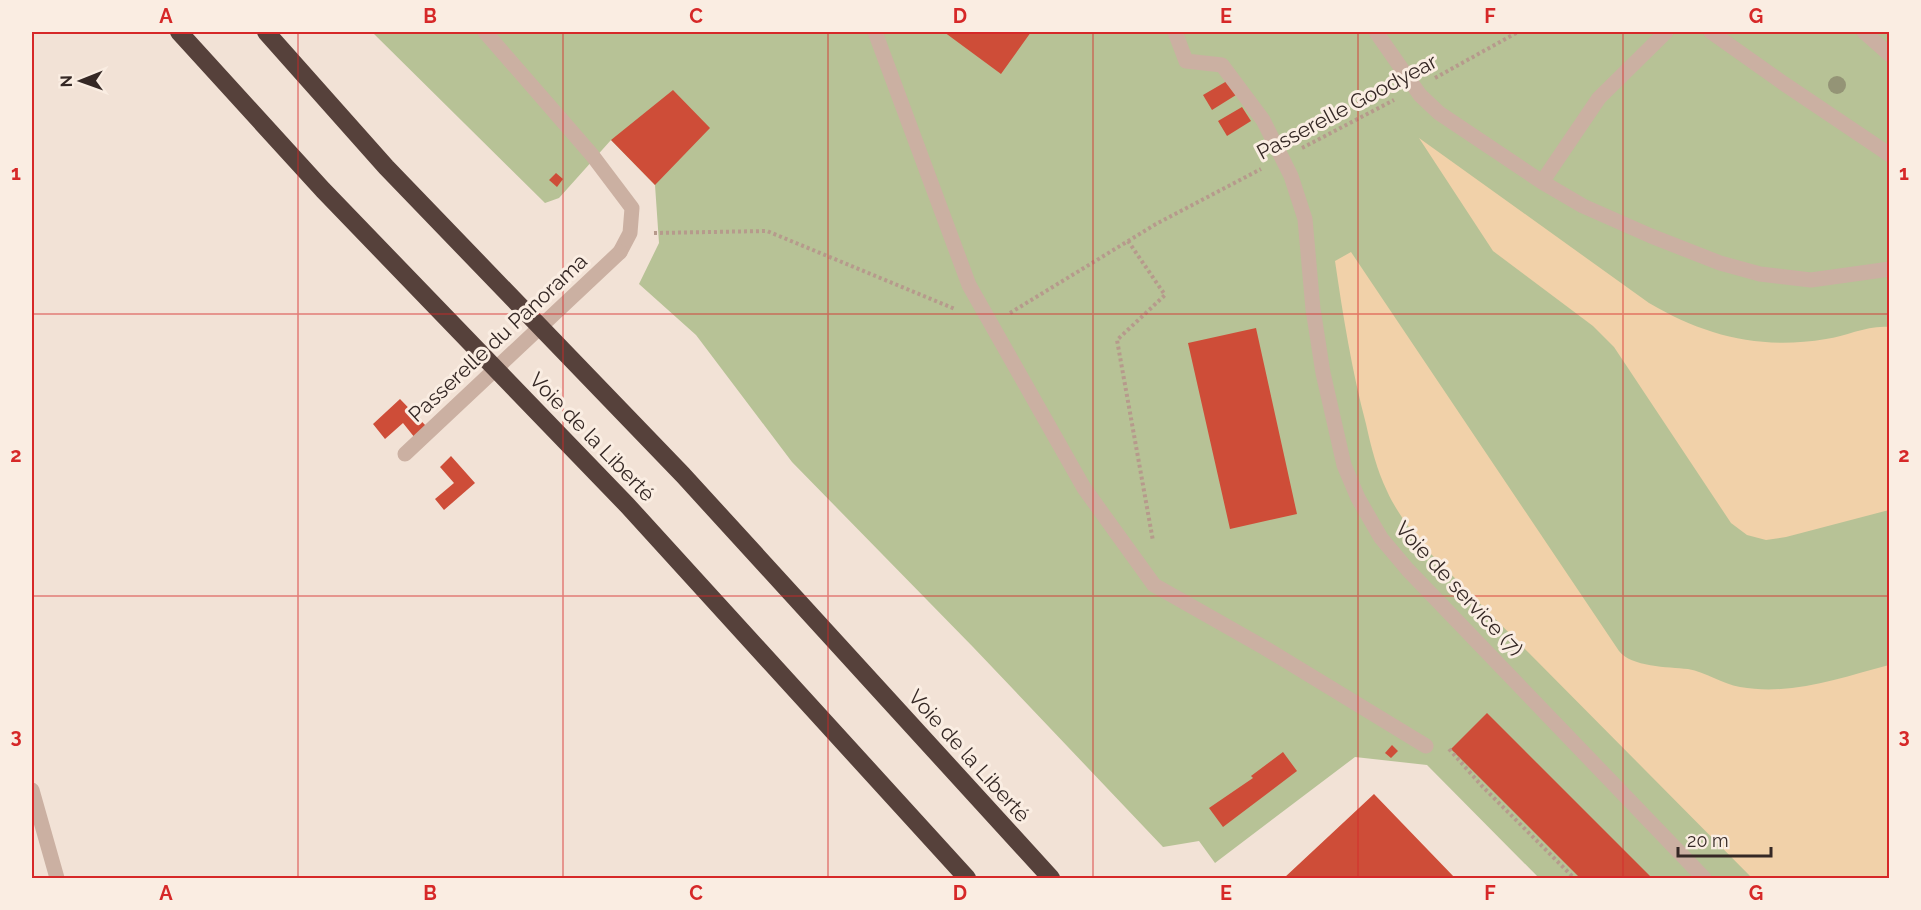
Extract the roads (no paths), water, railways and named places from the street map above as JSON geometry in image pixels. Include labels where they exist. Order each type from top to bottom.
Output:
[{"type":"highway","name":"Voie de la Liberté","points":[[179,32],[323,190],[627,505],[967,879]]},
{"type":"highway","name":"Voie de la Liberté","points":[[266,32],[386,167],[683,476],[1051,879]]},
{"type":"street","name":"Passerelle du Panorama","points":[[405,454],[620,252],[630,233],[632,208],[592,154],[486,32]]},
{"type":"street","points":[[875,32],[969,285],[1084,488],[1154,585],[1265,648],[1426,746]]},
{"type":"street","name":"Voie de service (7)","points":[[1175,32],[1186,62],[1222,65],[1263,120],[1291,176],[1305,219],[1313,309],[1323,373],[1344,465],[1358,498],[1381,538],[1408,570],[1704,879]]},
{"type":"street","points":[[1376,32],[1420,95],[1430,105],[1542,182],[1583,206],[1720,263],[1760,274],[1811,280],[1890,269]]},
{"type":"street","points":[[1542,182],[1599,98],[1666,32]]},
{"type":"street","points":[[1711,32],[1890,155]]},
{"type":"street","points":[[1864,32],[1890,55]]},
{"type":"street","points":[[32,790],[57,879]]}]
